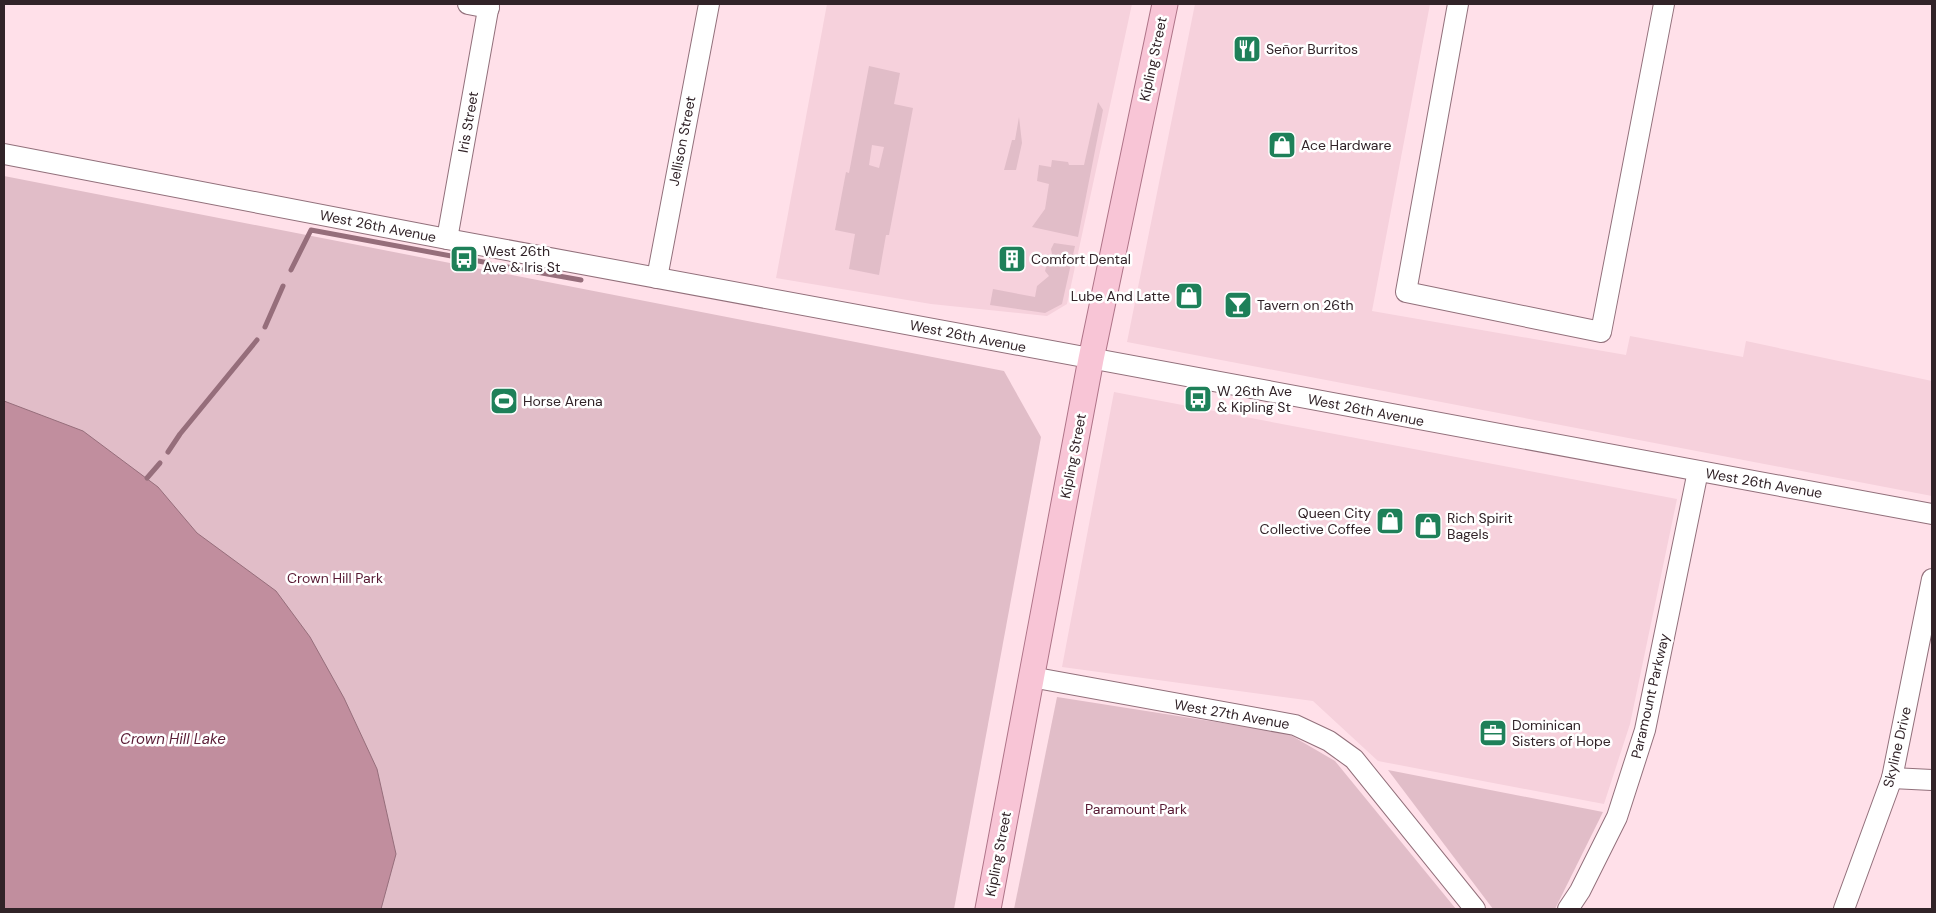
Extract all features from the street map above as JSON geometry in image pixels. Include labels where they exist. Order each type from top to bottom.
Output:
[{"type":"main road","name":"Kipling Street","points":[[988,909],[1091,359],[1165,4]]},
{"type":"street","points":[[468,4],[489,6]]},
{"type":"street","name":"Jellison Street","points":[[657,278],[709,4]]},
{"type":"street","points":[[1458,4],[1406,292],[1601,332],[1664,4]]},
{"type":"street","name":"Iris Street","points":[[447,240],[489,6]]},
{"type":"street","name":"West 26th Avenue","points":[[4,154],[447,240],[1932,514]]},
{"type":"street","name":"Paramount Parkway","points":[[1568,909],[1580,891],[1617,817],[1645,730],[1698,471]]},
{"type":"street","name":"Skyline Drive","points":[[1844,909],[1892,778],[1932,579]]},
{"type":"street","name":"West 27th Avenue","points":[[1031,677],[1295,725],[1329,741],[1354,759],[1475,909]]},
{"type":"street","points":[[1892,778],[1932,780]]},
{"type":"shaded area","points":[[827,4],[1132,4],[1067,304],[1047,316],[931,304],[776,278]]},
{"type":"shaded area","points":[[1195,4],[1430,4],[1372,311],[1626,355],[1630,336],[1743,357],[1746,341],[1932,381],[1932,496],[1127,342]]},
{"type":"shaded area","points":[[1114,392],[1677,499],[1630,724],[1604,804],[1378,761],[1313,701],[1062,667]]},
{"type":"green space","points":[[869,66],[900,73],[894,104],[913,108],[889,235],[886,235],[879,275],[849,269],[855,234],[835,230],[846,172],[849,173]],"holes":[[[872,145],[884,147],[879,168],[869,165]]]},
{"type":"green space","points":[[1098,102],[1103,110],[1078,237],[1032,227],[1045,209],[1049,184],[1037,181],[1039,165],[1051,167],[1052,160],[1068,162],[1069,165],[1084,165]]},
{"type":"green space","points":[[1019,117],[1022,143],[1016,170],[1004,170],[1012,140],[1015,140]]},
{"type":"green space","name":"Crown Hill Park","points":[[4,176],[1004,371],[1041,437],[954,909],[4,909]]},
{"type":"green space","points":[[1054,243],[1075,246],[1062,304],[1045,313],[990,305],[993,289],[1035,297],[1037,286],[1049,276],[1045,271]]},
{"type":"green space","name":"Paramount Park","points":[[1057,697],[1287,733],[1335,761],[1456,909],[1014,909]]},
{"type":"green space","points":[[1388,770],[1603,812],[1555,909],[1493,909]]},
{"type":"water","name":"Crown Hill Lake","points":[[4,401],[83,431],[158,487],[197,533],[276,591],[310,637],[344,698],[377,769],[396,854],[381,909],[4,909]]},
{"type":"waterway","points":[[291,270],[311,230],[489,263]]},
{"type":"waterway","points":[[508,267],[581,280]]},
{"type":"waterway","points":[[265,327],[283,286]]},
{"type":"waterway","points":[[168,452],[180,434],[257,340]]},
{"type":"waterway","points":[[147,478],[160,463]]},
{"type":"place","name":"Señor Burritos","points":[[1247,49]]},
{"type":"place","name":"Ace Hardware","points":[[1282,145]]},
{"type":"place","name":"West 26th Ave & Iris St","points":[[464,259]]},
{"type":"place","name":"Comfort Dental","points":[[1012,259]]},
{"type":"place","name":"Lube And Latte","points":[[1189,296]]},
{"type":"place","name":"Tavern on 26th","points":[[1238,305]]},
{"type":"place","name":"W 26th Ave & Kipling St","points":[[1198,399]]},
{"type":"place","name":"Horse Arena","points":[[504,401]]},
{"type":"place","name":"Queen City Collective Coffee","points":[[1390,521]]},
{"type":"place","name":"Rich Spirit Bagels","points":[[1428,526]]},
{"type":"place","name":"Dominican Sisters of Hope","points":[[1493,733]]}]
